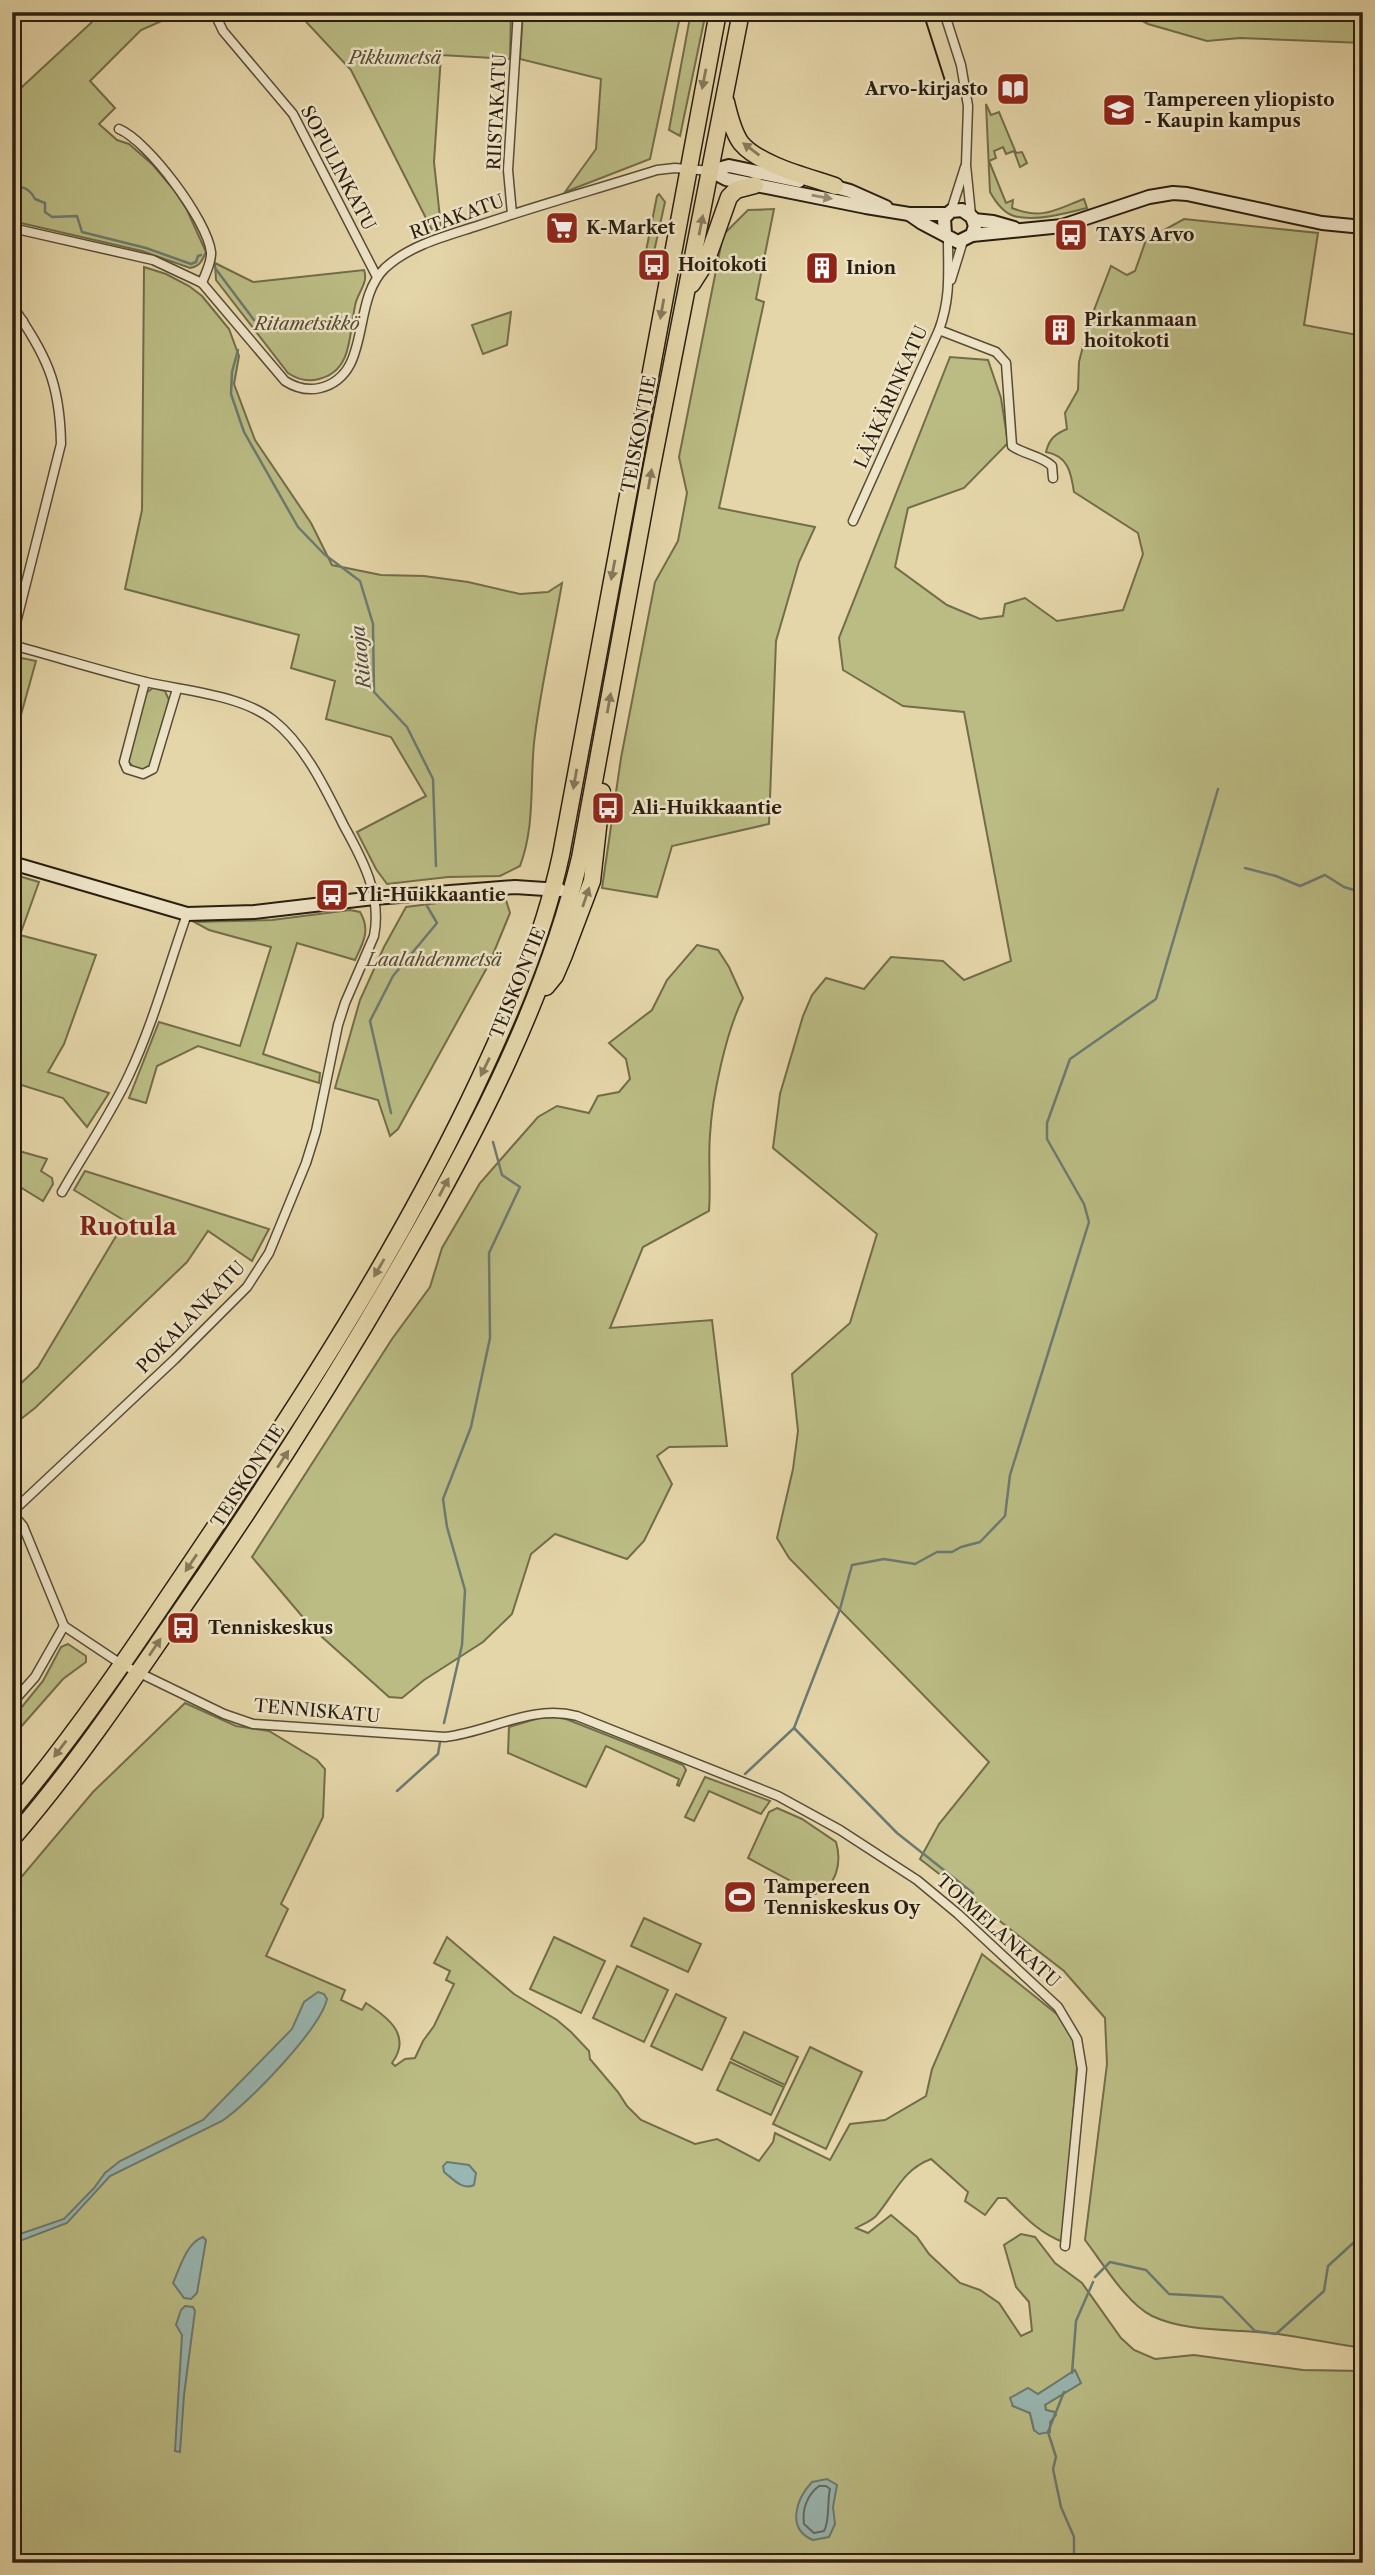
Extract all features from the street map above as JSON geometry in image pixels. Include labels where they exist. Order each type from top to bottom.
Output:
[{"type":"highway","name":"TEISKONTIE","points":[[12,1810],[121,1664],[275,1437],[346,1326],[450,1141],[527,973],[553,889],[573,792],[718,12]]},
{"type":"highway","name":"TEISKONTIE","points":[[12,1839],[51,1792],[138,1672],[261,1492],[350,1353],[428,1217],[493,1095],[534,1001],[572,892],[741,12]]},
{"type":"highway","points":[[725,96],[741,143],[768,161],[835,186]]},
{"type":"highway","points":[[687,292],[706,262],[729,197],[736,190],[755,186]]},
{"type":"highway","points":[[534,1001],[555,976],[592,881],[602,786],[597,770]]},
{"type":"street","name":"SOPULINKATU","points":[[214,12],[223,31],[293,114],[377,277]]},
{"type":"street","name":"RIISTAKATU","points":[[512,214],[508,170],[518,12]]},
{"type":"street","points":[[944,12],[961,65],[968,106],[966,165],[972,218],[967,238]]},
{"type":"street","points":[[119,129],[133,138],[164,170],[187,201],[211,250],[202,283]]},
{"type":"street","points":[[947,236],[943,224],[966,165]]},
{"type":"street","points":[[711,171],[729,166],[835,186],[892,210]]},
{"type":"street","name":"RITAKATU","points":[[12,228],[153,260],[202,283],[278,375],[291,385],[311,390],[328,386],[340,379],[353,360],[365,305],[377,277],[392,262],[411,250],[512,214],[657,170],[711,171]]},
{"type":"street","points":[[711,171],[726,179],[755,186],[909,214],[962,210],[972,218],[1017,229]]},
{"type":"street","points":[[909,214],[947,236],[967,238],[1017,229],[1062,226],[1136,201],[1173,193],[1322,223],[1363,227]]},
{"type":"street","name":"LÄÄKÄRINKATU","points":[[853,521],[939,330],[947,306],[950,283],[947,236]]},
{"type":"street","name":"LÄÄKÄRINKATU","points":[[950,283],[967,238]]},
{"type":"street","points":[[12,305],[44,356],[55,382],[61,414],[61,444],[12,639]]},
{"type":"street","points":[[12,328],[23,321]]},
{"type":"street","points":[[939,330],[993,350],[1006,363],[1012,446],[1044,459],[1052,466],[1053,478]]},
{"type":"street","points":[[12,645],[145,682],[238,702],[259,710],[275,722],[304,757],[330,798],[367,869],[374,898]]},
{"type":"street","points":[[145,682],[124,762],[127,769],[144,774],[153,769],[177,689]]},
{"type":"street","points":[[12,863],[187,914],[254,912],[374,898],[515,887],[572,892]]},
{"type":"street","name":"POKALANKATU","points":[[12,1512],[179,1356],[247,1287],[269,1253],[306,1163],[316,1131],[338,1025],[374,936],[374,898]]},
{"type":"street","points":[[62,1192],[129,1075],[187,914]]},
{"type":"street","points":[[12,1512],[23,1526],[64,1626],[121,1664],[138,1672]]},
{"type":"street","points":[[12,1703],[35,1677],[64,1626]]},
{"type":"street","name":"TENNISKATU","points":[[138,1672],[224,1714],[253,1724],[445,1737],[462,1735]]},
{"type":"street","name":"TOIMELANKATU","points":[[462,1735],[546,1711],[577,1716],[803,1808],[917,1880],[958,1914],[1058,2007],[1077,2039],[1082,2068],[1065,2246]]},
{"type":"green space","points":[[88,12],[182,12],[141,30],[90,81],[115,108],[99,124],[117,140],[129,144],[153,165],[187,210],[206,252],[200,263],[193,267],[142,251],[12,221],[12,99],[92,22]]},
{"type":"green space","name":"Pikkumetsä","points":[[297,12],[511,12],[510,59],[441,55],[434,162],[441,227],[432,230],[351,70]]},
{"type":"green space","points":[[523,12],[681,12],[650,159],[565,192],[596,149],[601,79],[520,59]]},
{"type":"green space","points":[[691,12],[706,12],[680,136],[669,130]]},
{"type":"green space","points":[[1126,12],[1363,12],[1363,43],[1240,38],[1207,41],[1148,24]]},
{"type":"green space","points":[[986,104],[991,115],[999,112],[1016,153],[1022,152],[1027,163],[1020,167],[1014,151],[1006,154],[1003,147],[994,151],[996,158],[989,161],[1006,203],[1013,200],[1012,208],[1040,213],[1084,199],[1087,208],[1051,216],[1022,218],[1000,206],[990,192]]},
{"type":"green space","points":[[659,194],[665,202],[648,279],[641,276]]},
{"type":"green space","points":[[774,209],[756,299],[764,302],[719,508],[815,527],[799,562],[776,641],[769,824],[672,846],[657,897],[602,888],[621,758],[655,582],[678,541],[687,493],[679,457],[723,235],[748,210]]},
{"type":"green space","points":[[1184,219],[1318,233],[1304,325],[1363,336],[1363,2348],[1278,2334],[1198,2328],[1167,2322],[1152,2316],[1133,2302],[1107,2271],[1085,2240],[1107,2064],[1105,2018],[1064,1971],[920,1859],[939,1824],[989,1762],[789,1558],[777,1538],[793,1469],[798,1431],[792,1374],[850,1323],[877,1234],[773,1148],[780,1094],[803,1016],[812,995],[826,978],[864,989],[891,957],[943,961],[964,980],[1011,961],[964,712],[903,706],[843,670],[839,638],[950,357],[988,360],[1001,398],[1008,443],[964,488],[908,508],[895,567],[947,605],[980,619],[1003,616],[1005,604],[1025,598],[1057,621],[1123,610],[1143,554],[1138,533],[1074,492],[1070,472],[1064,461],[1046,452],[1053,438],[1067,429],[1065,413],[1078,390],[1079,362],[1089,323],[1111,266],[1127,275],[1135,271],[1146,240]]},
{"type":"green space","name":"Ritametsikkö","points":[[215,263],[253,282],[364,270],[364,284],[356,301],[348,350],[338,368],[330,375],[310,380],[299,379],[288,373],[216,280]]},
{"type":"green space","points":[[144,267],[166,274],[189,286],[202,296],[229,329],[239,356],[234,384],[255,440],[311,523],[332,565],[381,575],[424,576],[468,582],[520,594],[548,592],[562,583],[537,723],[530,821],[520,866],[500,876],[448,877],[387,884],[357,832],[426,796],[391,737],[326,719],[335,681],[291,668],[299,635],[125,589],[142,510]]},
{"type":"green space","points":[[511,312],[507,345],[483,354],[472,325]]},
{"type":"green space","points":[[12,656],[36,661],[12,747]]},
{"type":"green space","points":[[153,688],[165,691],[169,700],[150,766],[143,771],[134,768],[128,761],[146,693]]},
{"type":"green space","points":[[12,874],[39,882],[20,935],[96,955],[64,1044],[48,1072],[109,1093],[87,1127],[63,1098],[12,1082]]},
{"type":"green space","name":"Laalahdenmetsä","points":[[493,896],[506,900],[510,913],[489,964],[398,1129],[390,1136],[378,1100],[335,1088],[360,1000],[406,907]]},
{"type":"green space","points":[[350,910],[360,912],[365,925],[365,936],[355,960],[297,943],[263,1054],[320,1073],[319,1083],[198,1046],[157,1066],[146,1103],[129,1098],[159,1022],[240,1046],[271,947],[209,930],[194,922],[272,920]]},
{"type":"green space","points":[[697,945],[718,950],[743,998],[721,1065],[711,1120],[709,1211],[643,1247],[610,1328],[712,1320],[727,1446],[669,1447],[657,1456],[672,1484],[644,1541],[627,1559],[555,1534],[531,1554],[512,1614],[483,1642],[424,1680],[402,1698],[389,1697],[312,1628],[252,1557],[392,1339],[430,1287],[442,1248],[480,1183],[538,1117],[557,1106],[589,1113],[598,1096],[619,1092],[630,1079],[626,1059],[609,1043],[652,1010],[667,980]]},
{"type":"green space","points":[[12,1149],[47,1159],[41,1171],[52,1178],[53,1184],[43,1201],[12,1182]]},
{"type":"green space","points":[[85,1171],[269,1229],[252,1261],[208,1231],[187,1262],[35,1408],[12,1426],[12,1392],[38,1367],[125,1221],[74,1190]]},
{"type":"green space","points":[[68,1644],[86,1656],[86,1662],[63,1679],[12,1737],[12,1719],[43,1681],[61,1647]]},
{"type":"green space","points":[[185,1703],[236,1726],[269,1731],[317,1760],[325,1769],[323,1817],[281,1904],[288,1909],[266,1956],[345,1990],[341,2000],[362,2010],[366,2003],[383,2015],[399,2036],[398,2053],[392,2063],[395,2066],[405,2059],[415,2058],[454,1984],[446,1980],[450,1971],[434,1963],[447,1937],[514,1994],[557,2020],[571,2032],[589,2051],[590,2059],[641,2120],[695,2144],[717,2139],[759,2161],[773,2142],[775,2133],[830,2160],[850,2124],[885,2120],[926,2096],[932,2069],[982,1954],[1058,2015],[1073,2040],[1077,2067],[1063,2242],[1039,2229],[1006,2198],[998,2198],[985,2215],[965,2201],[968,2192],[931,2159],[913,2169],[876,2216],[856,2228],[868,2233],[891,2215],[917,2237],[929,2254],[960,2283],[980,2290],[999,2303],[1021,2336],[1032,2331],[1029,2302],[1016,2287],[1004,2245],[1021,2234],[1035,2237],[1055,2263],[1082,2283],[1121,2338],[1134,2350],[1155,2359],[1194,2355],[1303,2370],[1363,2371],[1363,2563],[12,2563],[12,1888],[93,1792]],"holes":[[[1075,2371],[1080,2383],[1045,2405],[1046,2410],[1054,2412],[1050,2422],[1034,2430],[1030,2413],[1013,2406]]]},
{"type":"green space","points":[[539,1718],[566,1719],[683,1765],[686,1770],[679,1786],[679,1779],[606,1746],[586,1787],[508,1753],[509,1727]]},
{"type":"green space","points":[[705,1777],[770,1801],[761,1814],[709,1791],[694,1821],[685,1817]]},
{"type":"green space","points":[[777,1808],[802,1819],[836,1842],[836,1873],[822,1891],[815,1894],[748,1858],[769,1812]]},
{"type":"green space","points":[[644,1918],[701,1944],[688,1972],[631,1946]]},
{"type":"green space","points":[[554,1937],[605,1961],[581,2013],[530,1989]]},
{"type":"green space","points":[[617,1966],[668,1990],[644,2042],[593,2018]]},
{"type":"green space","points":[[676,1994],[726,2018],[702,2070],[651,2046]]},
{"type":"green space","points":[[744,2032],[798,2057],[785,2085],[731,2059]]},
{"type":"green space","points":[[810,2047],[862,2072],[826,2149],[773,2124]]},
{"type":"green space","points":[[730,2062],[784,2087],[771,2115],[717,2090]]},
{"type":"water","points":[[318,1992],[324,1994],[327,1999],[311,2028],[282,2064],[234,2112],[222,2121],[110,2176],[67,2223],[12,2244],[14,2236],[64,2219],[105,2173],[120,2161],[203,2120],[292,2029],[304,2002]]},
{"type":"water","points":[[447,2162],[469,2165],[476,2173],[474,2185],[462,2185],[444,2172],[443,2166]]},
{"type":"water","points":[[203,2237],[206,2240],[197,2293],[191,2299],[184,2298],[173,2283],[188,2250]]},
{"type":"water","points":[[185,2306],[193,2307],[195,2311],[180,2452],[175,2451],[182,2335],[176,2325]]},
{"type":"water","points":[[1075,2370],[1081,2383],[1045,2405],[1046,2410],[1056,2415],[1050,2422],[1050,2432],[1039,2434],[1034,2430],[1030,2413],[1013,2406],[1010,2398],[1028,2388],[1038,2394]]},
{"type":"water","points":[[827,2479],[837,2485],[833,2507],[835,2524],[829,2537],[813,2540],[799,2529],[796,2513],[806,2489],[812,2482]]},
{"type":"waterway","points":[[12,186],[26,189],[35,199],[45,203],[45,212],[52,217],[77,216],[82,232],[146,248],[191,264],[201,255]]},
{"type":"waterway","points":[[215,268],[254,320]]},
{"type":"waterway","name":"Ritaoja","points":[[238,350],[232,372],[231,394],[244,432],[298,527],[324,554],[360,581],[373,624],[374,692],[407,727],[433,779],[436,866]]},
{"type":"waterway","points":[[745,1774],[794,1728],[840,1609],[852,1565],[884,1559],[915,1564],[937,1552],[952,1552],[980,1542],[1005,1516],[1010,1475],[1089,1222],[1084,1204],[1047,1139],[1047,1123],[1070,1059],[1156,999],[1218,789]]},
{"type":"waterway","points":[[1245,868],[1300,886],[1325,875],[1344,887],[1357,891],[1363,887]]},
{"type":"waterway","points":[[391,1113],[370,1021],[393,976],[437,923],[427,906]]},
{"type":"waterway","points":[[444,1723],[462,1645],[465,1590],[447,1527],[443,1499],[471,1427],[490,1338],[489,1253],[520,1187],[502,1175],[493,1142]]},
{"type":"waterway","points":[[794,1728],[897,1833],[973,1893]]},
{"type":"waterway","points":[[397,1791],[438,1754],[440,1742]]},
{"type":"waterway","points":[[1095,2277],[1110,2262],[1146,2270],[1169,2294],[1222,2297],[1255,2331],[1276,2334],[1324,2291],[1328,2266],[1363,2234]]},
{"type":"waterway","points":[[1072,2373],[1076,2321],[1093,2282]]},
{"type":"waterway","points":[[1064,2392],[1048,2432],[1056,2457],[1053,2469],[1061,2507],[1074,2537],[1074,2554],[1085,2563]]},
{"type":"tram line","points":[[923,12],[946,84]]},
{"type":"place","name":"Arvo-kirjasto","points":[[1013,89]]},
{"type":"place","name":"Tampereen yliopisto - Kaupin kampus","points":[[1119,110]]},
{"type":"place","name":"K-Market","points":[[562,228]]},
{"type":"place","name":"TAYS Arvo","points":[[1071,235]]},
{"type":"place","name":"Hoitokoti","points":[[654,265]]},
{"type":"place","name":"Inion","points":[[822,268]]},
{"type":"place","name":"Pirkanmaan hoitokoti","points":[[1060,330]]},
{"type":"place","name":"Ali-Huikkaantie","points":[[608,808]]},
{"type":"place","name":"Yli-Huikkaantie","points":[[332,895]]},
{"type":"place","name":"Tenniskeskus","points":[[183,1628]]},
{"type":"place","name":"Tampereen Tenniskeskus Oy","points":[[740,1897]]},
{"type":"district","name":"Ruotula","points":[[128,1226]]}]
